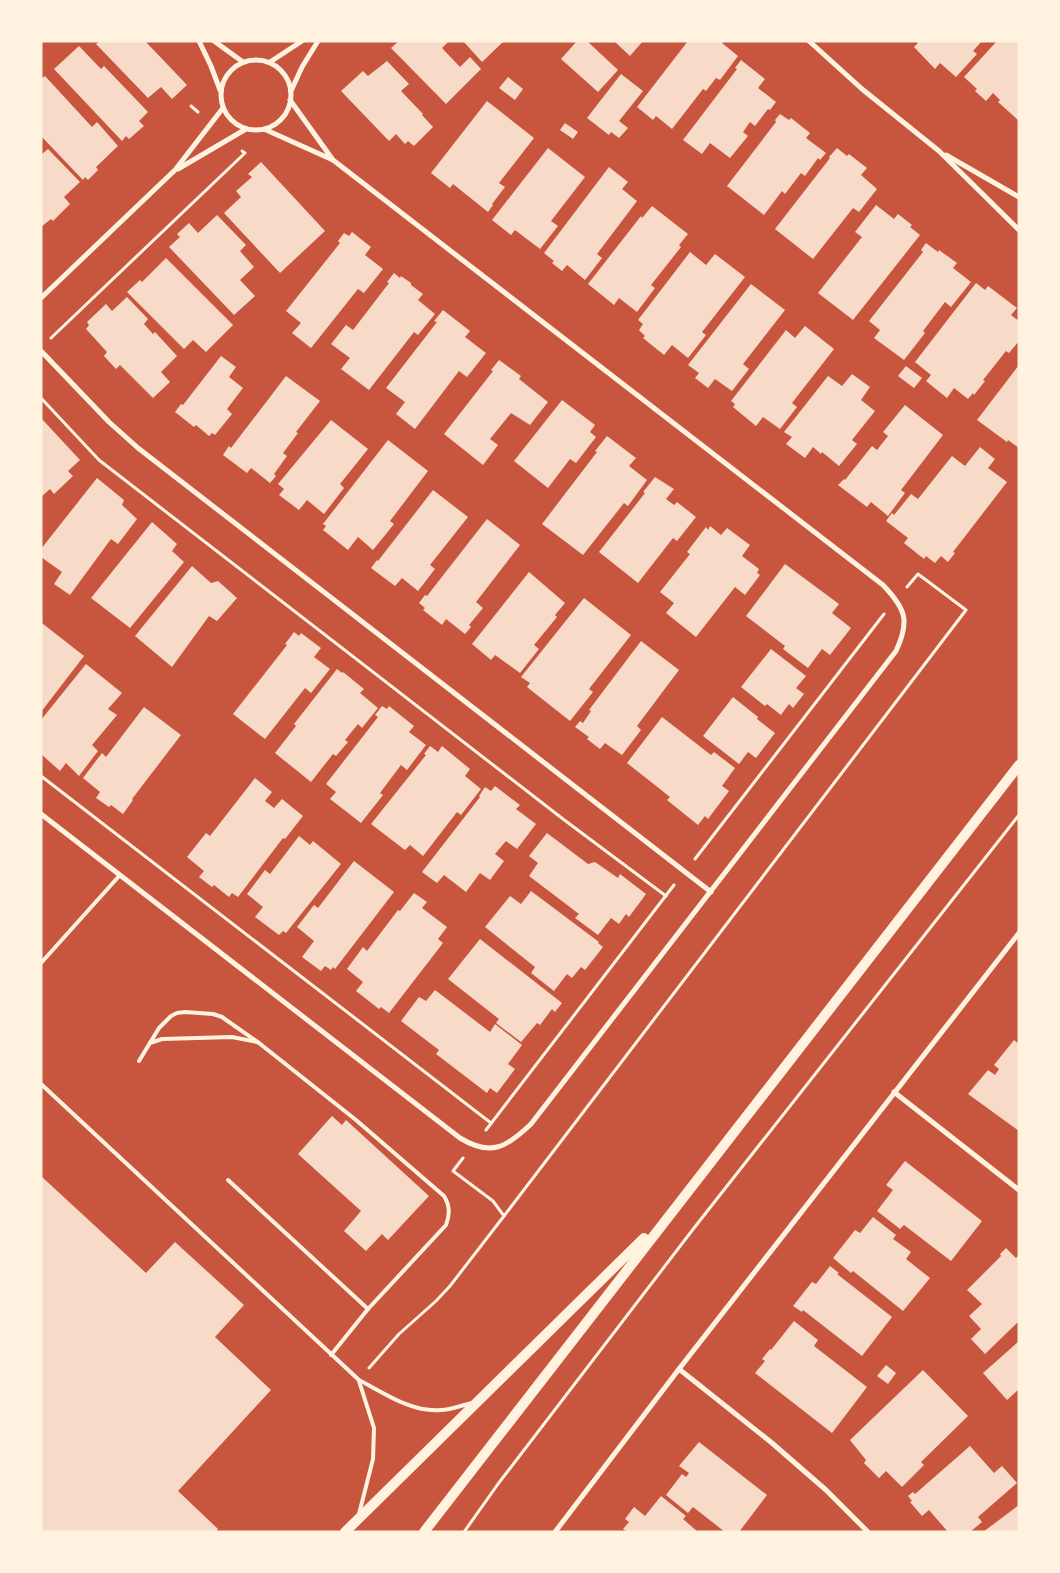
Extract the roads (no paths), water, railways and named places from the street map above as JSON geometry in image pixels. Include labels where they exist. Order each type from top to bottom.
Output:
[{"type":"main road","points":[[424,1532],[1019,765]]},
{"type":"main road","points":[[344,1532],[672,1211]]},
{"type":"street","points":[[199,41],[220,91],[223,108],[229,118],[246,129],[264,129],[273,126],[282,119],[287,110],[291,91],[302,67],[318,41]]},
{"type":"street","points":[[214,41],[243,62]]},
{"type":"street","points":[[270,62],[302,41]]},
{"type":"street","points":[[809,41],[862,89],[939,151],[1019,230]]},
{"type":"street","points":[[220,91],[223,81],[234,66],[252,59],[270,62],[284,74],[291,91]]},
{"type":"street","points":[[290,100],[333,160]]},
{"type":"street","points":[[41,298],[175,170],[223,108]]},
{"type":"street","points":[[175,170],[246,129]]},
{"type":"street","points":[[41,814],[460,1138],[473,1146],[490,1149],[502,1147],[516,1138],[531,1124],[896,651],[903,634],[904,612],[897,599],[883,585],[333,160],[264,129]]},
{"type":"street","points":[[939,151],[1019,197]]},
{"type":"street","points":[[41,351],[109,422],[138,448],[711,892]]},
{"type":"street","points":[[555,1532],[679,1369],[1019,933]]},
{"type":"street","points":[[894,1092],[1019,1190]]},
{"type":"street","points":[[679,1369],[772,1443],[826,1490],[868,1532]]},
{"type":"lane","points":[[41,963],[120,875]]},
{"type":"lane","points":[[139,1061],[148,1044],[166,1020],[177,1013],[214,1014],[222,1017],[259,1043],[356,1120],[444,1196],[448,1203],[449,1218],[446,1225],[368,1309],[331,1354]]},
{"type":"lane","points":[[148,1044],[162,1039],[232,1037],[259,1043]]},
{"type":"lane","points":[[41,1084],[359,1380],[398,1401],[422,1409],[442,1410],[478,1401]]},
{"type":"lane","points":[[228,1180],[368,1309]]},
{"type":"lane","points":[[358,1519],[373,1459],[374,1428],[359,1380]]}]
